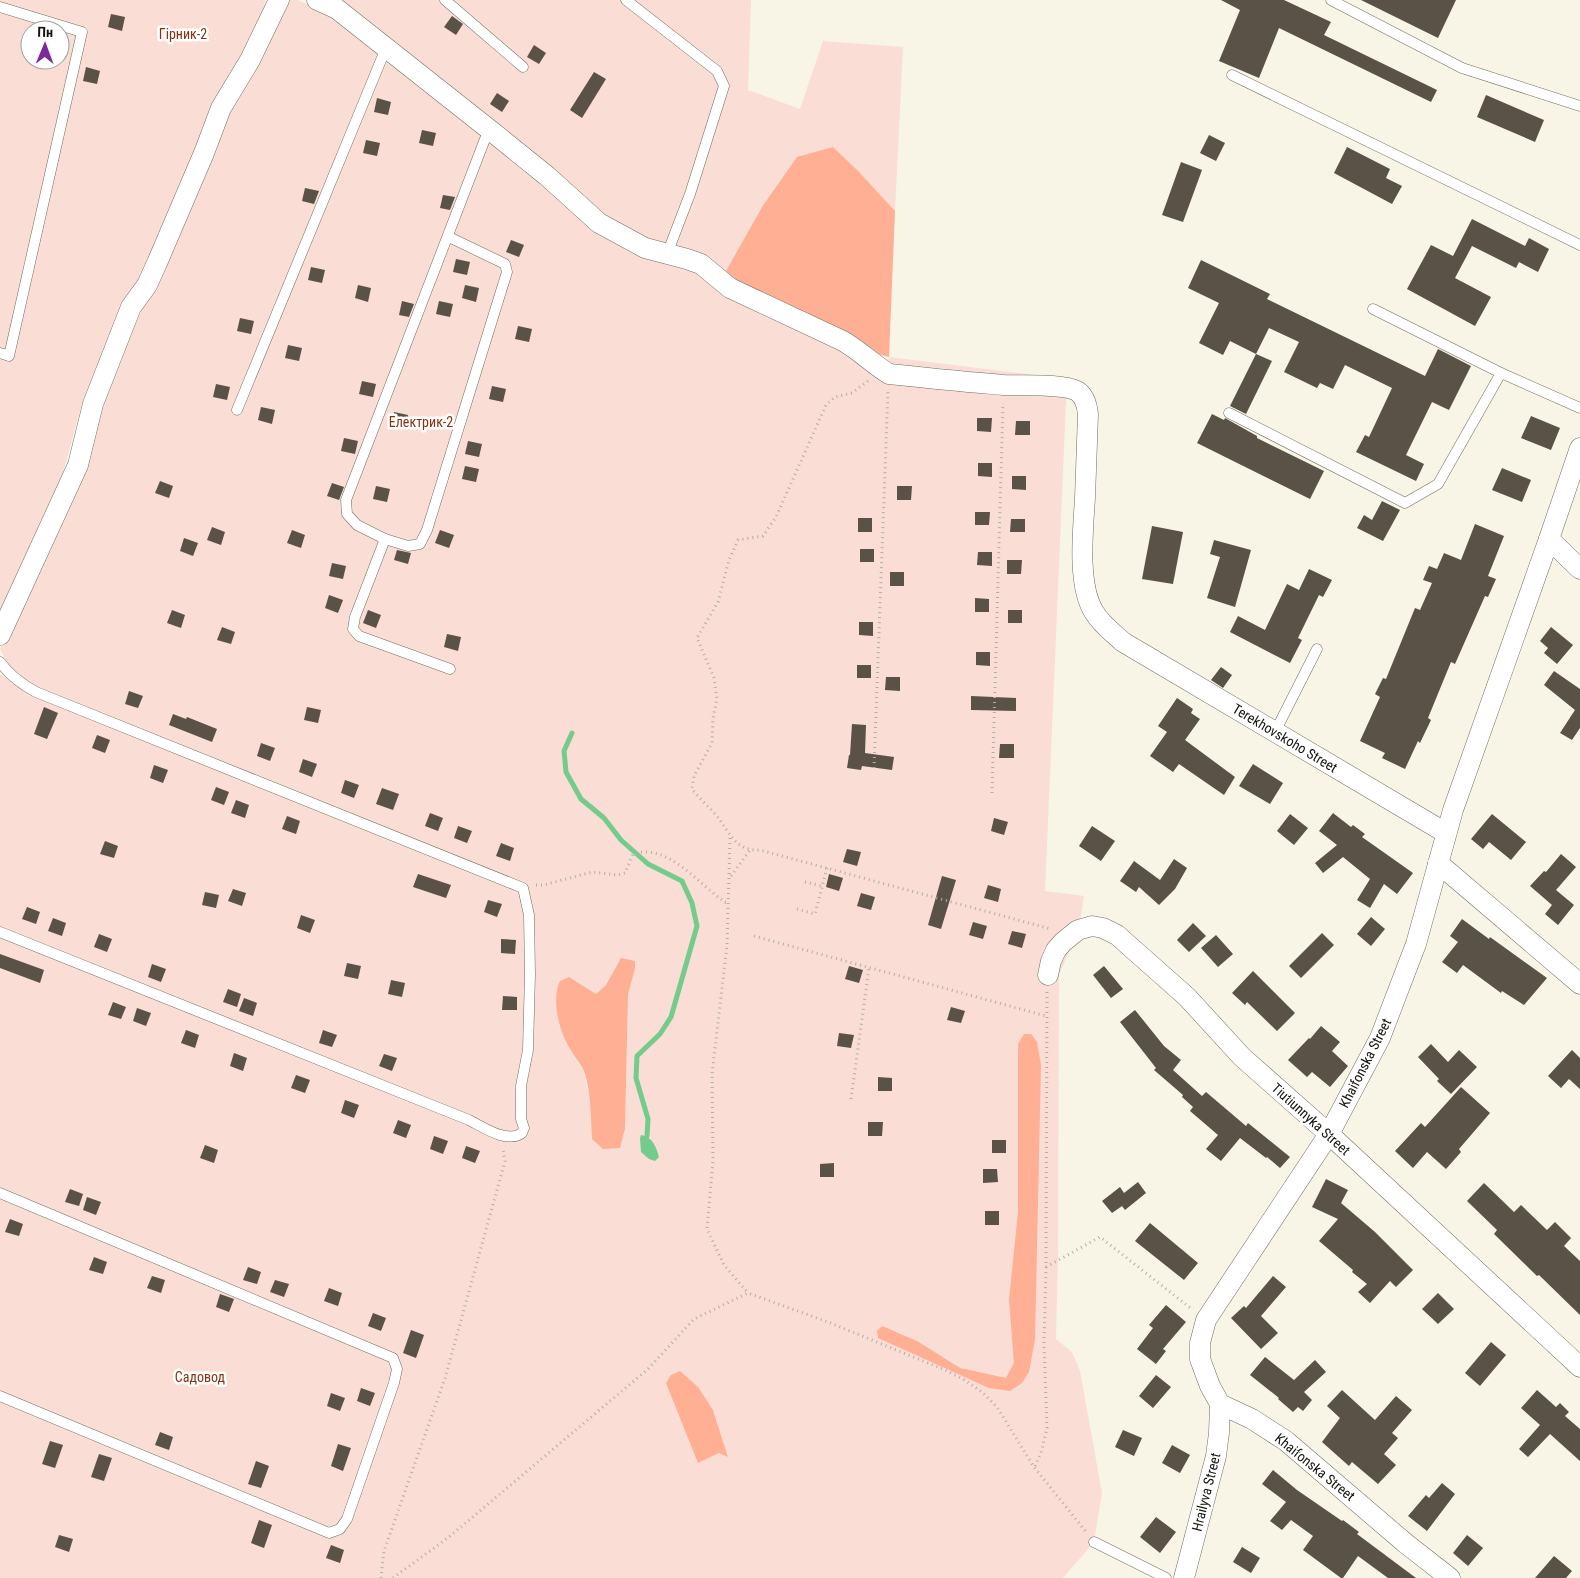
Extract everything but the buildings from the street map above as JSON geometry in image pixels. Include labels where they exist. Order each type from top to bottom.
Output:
[{"type":"street","points":[[0,635],[78,465],[94,404],[130,307],[146,285],[157,263],[221,108],[250,60],[279,0]]},
{"type":"street","points":[[317,0],[337,10],[490,130],[547,176],[599,223],[645,248],[687,258],[701,264],[730,288],[843,341],[860,351],[883,370]]},
{"type":"street","name":"Terekhovskoho Street","points":[[883,370],[1004,385],[1064,387],[1076,391],[1084,398],[1088,414],[1082,547],[1084,578],[1093,612],[1106,628],[1123,642],[1446,833]]},
{"type":"street","points":[[1580,448],[1446,833],[1438,863],[1580,984]]},
{"type":"street","points":[[1549,539],[1580,569]]},
{"type":"street","name":"Khaifonska Street","points":[[1438,863],[1416,944],[1380,1038],[1329,1134],[1206,1320],[1200,1343],[1200,1360],[1210,1386],[1220,1404],[1252,1419],[1286,1441],[1404,1542],[1450,1578]]},
{"type":"street","name":"Tiutiunnyka Street","points":[[1071,934],[1092,926],[1118,935],[1187,996],[1242,1057],[1329,1134],[1580,1367]]},
{"type":"street","points":[[1048,974],[1056,950],[1071,934]]},
{"type":"street","name":"Hrailyva Street","points":[[1184,1578],[1216,1456],[1220,1404]]},
{"type":"lane","points":[[445,0],[523,67]]},
{"type":"lane","points":[[626,0],[717,71],[724,86],[690,194],[667,254]]},
{"type":"lane","points":[[1331,0],[1462,68],[1580,106]]},
{"type":"lane","points":[[0,7],[82,32],[9,356],[0,353]]},
{"type":"lane","points":[[237,410],[386,48]]},
{"type":"lane","points":[[1232,75],[1580,245]]},
{"type":"lane","points":[[449,237],[505,264],[507,272],[427,530],[420,544],[408,546],[385,539],[357,525],[347,514],[346,500],[490,130]]},
{"type":"lane","points":[[1373,308],[1501,373],[1580,408]]},
{"type":"lane","points":[[1229,413],[1405,504],[1438,484],[1501,373]]},
{"type":"lane","points":[[385,539],[355,617],[354,629],[359,636],[450,668]]},
{"type":"lane","points":[[1275,732],[1317,649]]},
{"type":"lane","points":[[0,662],[18,682],[36,692],[523,888],[529,915],[530,974],[528,1050],[521,1086],[521,1120],[524,1128],[522,1134],[518,1137],[502,1136],[469,1120],[0,932]]},
{"type":"lane","points":[[0,1193],[393,1358],[397,1369],[394,1383],[347,1519],[340,1529],[329,1533],[0,1396]]},
{"type":"lane","points":[[1094,1542],[1166,1578]]},
{"type":"path","points":[[874,768],[883,370]]},
{"type":"path","points":[[883,370],[852,393],[835,397],[826,405],[776,517],[763,536],[738,540],[729,560],[718,602],[697,638],[714,678],[717,699],[713,718],[712,743],[694,776],[692,789],[716,816],[730,838],[750,850],[760,850],[1071,934]]},
{"type":"path","points":[[992,793],[1004,385]]},
{"type":"path","points":[[730,838],[728,945],[712,1074],[713,1160],[707,1229],[724,1265],[748,1293],[828,1322],[962,1379],[982,1392],[997,1407],[1034,1467],[1094,1542]]},
{"type":"path","points":[[730,876],[750,850]]},
{"type":"path","points":[[523,888],[532,884],[544,885],[592,872],[618,875],[625,873],[633,854],[652,852],[680,864],[716,897],[729,902]]},
{"type":"path","points":[[798,909],[815,914],[826,868]]},
{"type":"path","points":[[806,882],[822,886]]},
{"type":"path","points":[[754,936],[1046,1016]]},
{"type":"path","points":[[851,1099],[869,968]]},
{"type":"path","points":[[1034,1467],[1041,1453],[1047,1428],[1044,1344],[1046,1267],[1046,1016],[1048,974]]},
{"type":"path","points":[[381,1578],[384,1551],[444,1378],[505,1161],[502,1136]]},
{"type":"path","points":[[1046,1267],[1100,1237],[1206,1320]]},
{"type":"path","points":[[392,1578],[450,1536],[648,1369],[694,1319],[748,1293]]},
{"type":"green space","name":"Гірник-2","points":[[0,0],[266,0],[255,31],[212,105],[151,262],[121,310],[82,403],[61,480],[0,610]]},
{"type":"green space","points":[[287,0],[297,0],[332,14],[541,184],[697,271],[732,300],[845,352],[886,380],[889,357],[1067,379],[1045,891],[1084,896],[1079,927],[1059,975],[1056,1339],[1072,1352],[1080,1371],[1102,1493],[1094,1542],[1063,1578],[0,1578],[0,674],[20,688],[0,649],[84,466],[116,363],[163,267],[225,115]],"holes":[[[621,958],[635,968],[628,995],[625,1129],[620,1148],[590,1103],[584,1072],[568,1044],[569,977],[596,994],[606,985]],[[713,1410],[728,1456],[719,1453],[698,1463]]]},
{"type":"green space","points":[[333,0],[751,0],[748,90],[800,109],[823,41],[903,47],[895,211],[860,173],[762,207],[726,271],[705,256],[648,242],[604,219]]},
{"type":"shaded area","points":[[833,147],[895,211],[889,357],[870,352],[735,282],[726,271],[762,207],[797,157]]},
{"type":"shaded area","points":[[621,958],[635,961],[628,995],[625,1129],[620,1148],[603,1149],[592,1139],[590,1098],[585,1074],[562,1032],[557,1014],[556,997],[560,981],[569,977],[596,994],[606,985]]},
{"type":"shaded area","points":[[1024,1034],[1031,1034],[1037,1042],[1041,1065],[1035,1339],[1029,1372],[1022,1383],[1010,1391],[989,1388],[878,1338],[877,1331],[882,1326],[917,1341],[960,1368],[1006,1378],[1014,1363],[1009,1300],[1018,1212],[1018,1044]]},
{"type":"shaded area","points":[[641,1135],[651,1140],[655,1146],[659,1157],[655,1161],[649,1159],[641,1152]]},
{"type":"shaded area","points":[[680,1371],[698,1387],[713,1410],[728,1457],[719,1453],[698,1463],[666,1383],[671,1375]]},
{"type":"waterway","points":[[572,733],[564,751],[566,772],[581,799],[604,818],[621,840],[648,864],[682,881],[692,903],[697,926],[671,1017],[660,1034],[637,1056],[636,1078],[648,1119],[647,1136]]},
{"type":"park label","name":"Електрик-2","points":[[421,422]]},
{"type":"park label","name":"Садовод","points":[[200,1377]]}]
